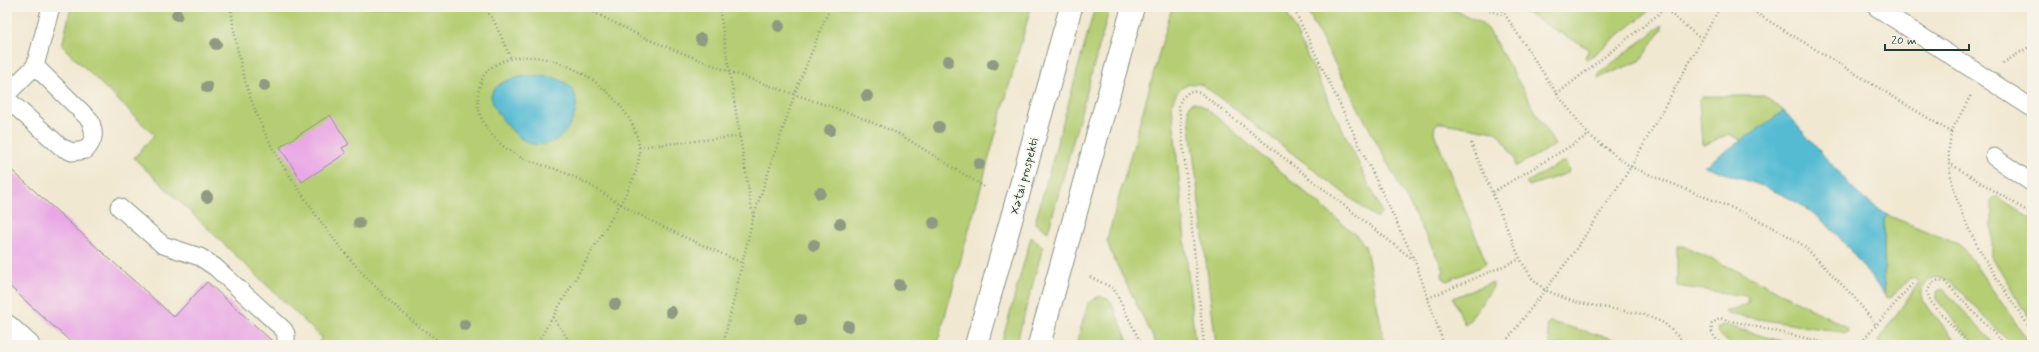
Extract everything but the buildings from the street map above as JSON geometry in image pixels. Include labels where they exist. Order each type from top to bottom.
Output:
[{"type":"street","name":"Xətai prospekti","points":[[976,345],[1071,7]]},
{"type":"street","points":[[1039,345],[1133,7]]},
{"type":"street","points":[[7,326],[28,345]]},
{"type":"lane","points":[[7,94],[35,66],[51,7]]},
{"type":"lane","points":[[1876,7],[2032,108]]},
{"type":"lane","points":[[7,100],[61,147],[72,152],[86,150],[93,141],[95,131],[90,120],[35,66]]},
{"type":"lane","points":[[1994,157],[2032,182]]},
{"type":"lane","points":[[119,207],[163,245],[200,257],[215,267],[284,330],[286,334],[286,345]]},
{"type":"path","points":[[231,7],[236,39],[248,91],[270,144],[320,223],[365,277],[423,330],[445,345]]},
{"type":"path","points":[[484,7],[493,19],[511,58]]},
{"type":"path","points":[[583,7],[647,39],[730,72],[794,93],[899,134],[942,159],[986,188]]},
{"type":"path","points":[[719,7],[753,218]]},
{"type":"path","points":[[723,345],[753,218],[794,93],[830,7]]},
{"type":"path","points":[[1294,7],[1415,261],[1444,345]]},
{"type":"path","points":[[1482,7],[1504,16]]},
{"type":"path","points":[[1500,7],[1504,16],[1557,94],[1589,135],[1631,166],[1742,212],[1780,231],[1803,245],[1854,297],[1876,326]]},
{"type":"path","points":[[1503,345],[1572,255],[1631,166],[1720,7]]},
{"type":"path","points":[[1746,7],[1951,132],[1949,162],[1958,204],[1977,245],[2032,332]]},
{"type":"path","points":[[1557,94],[1665,9],[1701,39]]},
{"type":"path","points":[[536,345],[552,317],[620,204],[631,187],[636,171],[639,147],[632,124],[624,110],[614,98],[580,72],[552,60],[528,55],[511,58],[486,70],[479,85],[478,105],[484,125],[497,140],[518,156],[570,174],[592,185],[620,204],[669,230],[743,263]]},
{"type":"path","points":[[1204,345],[1179,106],[1181,98],[1190,92],[1201,93],[1415,261]]},
{"type":"path","points":[[1493,192],[1589,135]]},
{"type":"path","points":[[639,147],[741,136]]},
{"type":"path","points":[[1471,143],[1520,259],[1532,278],[1545,290],[1574,302],[1642,314],[1664,323],[1687,345]]},
{"type":"path","points":[[1949,162],[2032,214]]},
{"type":"path","points":[[1428,298],[1520,259]]},
{"type":"path","points":[[1090,277],[1113,288],[1142,345]]},
{"type":"path","points":[[1969,345],[1931,302],[1927,292],[1932,283],[1938,280],[1945,282],[2004,345]]},
{"type":"path","points":[[1859,345],[1912,284]]},
{"type":"path","points":[[552,317],[572,345]]},
{"type":"path","points":[[1722,345],[1715,339],[1711,331],[1712,324],[1719,318],[1835,345]]},
{"type":"green space","points":[[71,7],[1031,7],[937,345],[316,345],[322,338],[134,158],[154,135],[62,46]]},
{"type":"green space","points":[[1095,7],[1110,7],[1048,232],[1035,223]]},
{"type":"green space","points":[[1172,7],[1284,7],[1381,210],[1381,214],[1378,217],[1374,216],[1203,85],[1192,84],[1182,88],[1175,95],[1172,106],[1195,345],[1157,345],[1111,253],[1107,240]]},
{"type":"green space","points":[[1305,7],[1448,7],[1482,23],[1488,29],[1555,145],[1515,167],[1515,160],[1501,136],[1495,132],[1443,123],[1438,123],[1435,126],[1434,132],[1436,138],[1486,262],[1485,265],[1447,281],[1443,279],[1442,274],[1444,270]]},
{"type":"green space","points":[[1518,7],[1648,7],[1650,10],[1587,60],[1585,57],[1589,49],[1519,9]]},
{"type":"green space","points":[[1662,25],[1662,29],[1640,61],[1598,78],[1598,74]]},
{"type":"green space","points":[[1702,96],[1764,96],[1784,111],[1743,141],[1729,134],[1704,145],[1702,144],[1699,100]]},
{"type":"green space","points":[[1194,102],[1201,104],[1357,236],[1365,246],[1385,345],[1216,345],[1188,109],[1191,103]]},
{"type":"green space","points":[[1562,162],[1565,162],[1569,170],[1568,173],[1529,186],[1527,184],[1527,182]]},
{"type":"green space","points":[[1998,197],[2032,219],[2032,322],[1992,257],[1992,199]]},
{"type":"green space","points":[[1887,215],[1958,244],[1964,249],[2031,345],[2012,345],[1949,280],[1936,277],[1927,280],[1922,288],[1922,300],[1959,345],[1880,345],[1878,340],[1918,284],[1916,279],[1910,278],[1891,298],[1885,297],[1884,220]]},
{"type":"green space","points":[[1031,237],[1043,247],[1016,345],[1001,345]]},
{"type":"green space","points":[[1677,246],[1684,246],[1746,275],[1845,326],[1848,330],[1847,333],[1727,314],[1725,312],[1748,304],[1749,299],[1746,296],[1677,286]]},
{"type":"green space","points":[[1493,283],[1493,287],[1465,325],[1453,298]]},
{"type":"green space","points":[[1942,289],[1995,345],[1975,345],[1936,299],[1936,292]]},
{"type":"green space","points":[[1099,296],[1108,299],[1111,302],[1130,345],[1076,345],[1088,303]]},
{"type":"green space","points":[[1549,322],[1632,344],[1550,345],[1547,325]]},
{"type":"green space","points":[[1722,325],[1795,345],[1731,345],[1718,333],[1717,328]]},
{"type":"water","points":[[526,76],[558,79],[567,84],[575,94],[576,107],[572,120],[565,132],[553,141],[540,145],[525,141],[509,127],[497,112],[492,100],[491,95],[501,84],[515,78]]},
{"type":"water","points":[[1784,111],[1859,195],[1887,215],[1884,220],[1884,294],[1836,234],[1818,217],[1792,200],[1778,193],[1749,181],[1704,166]]}]
